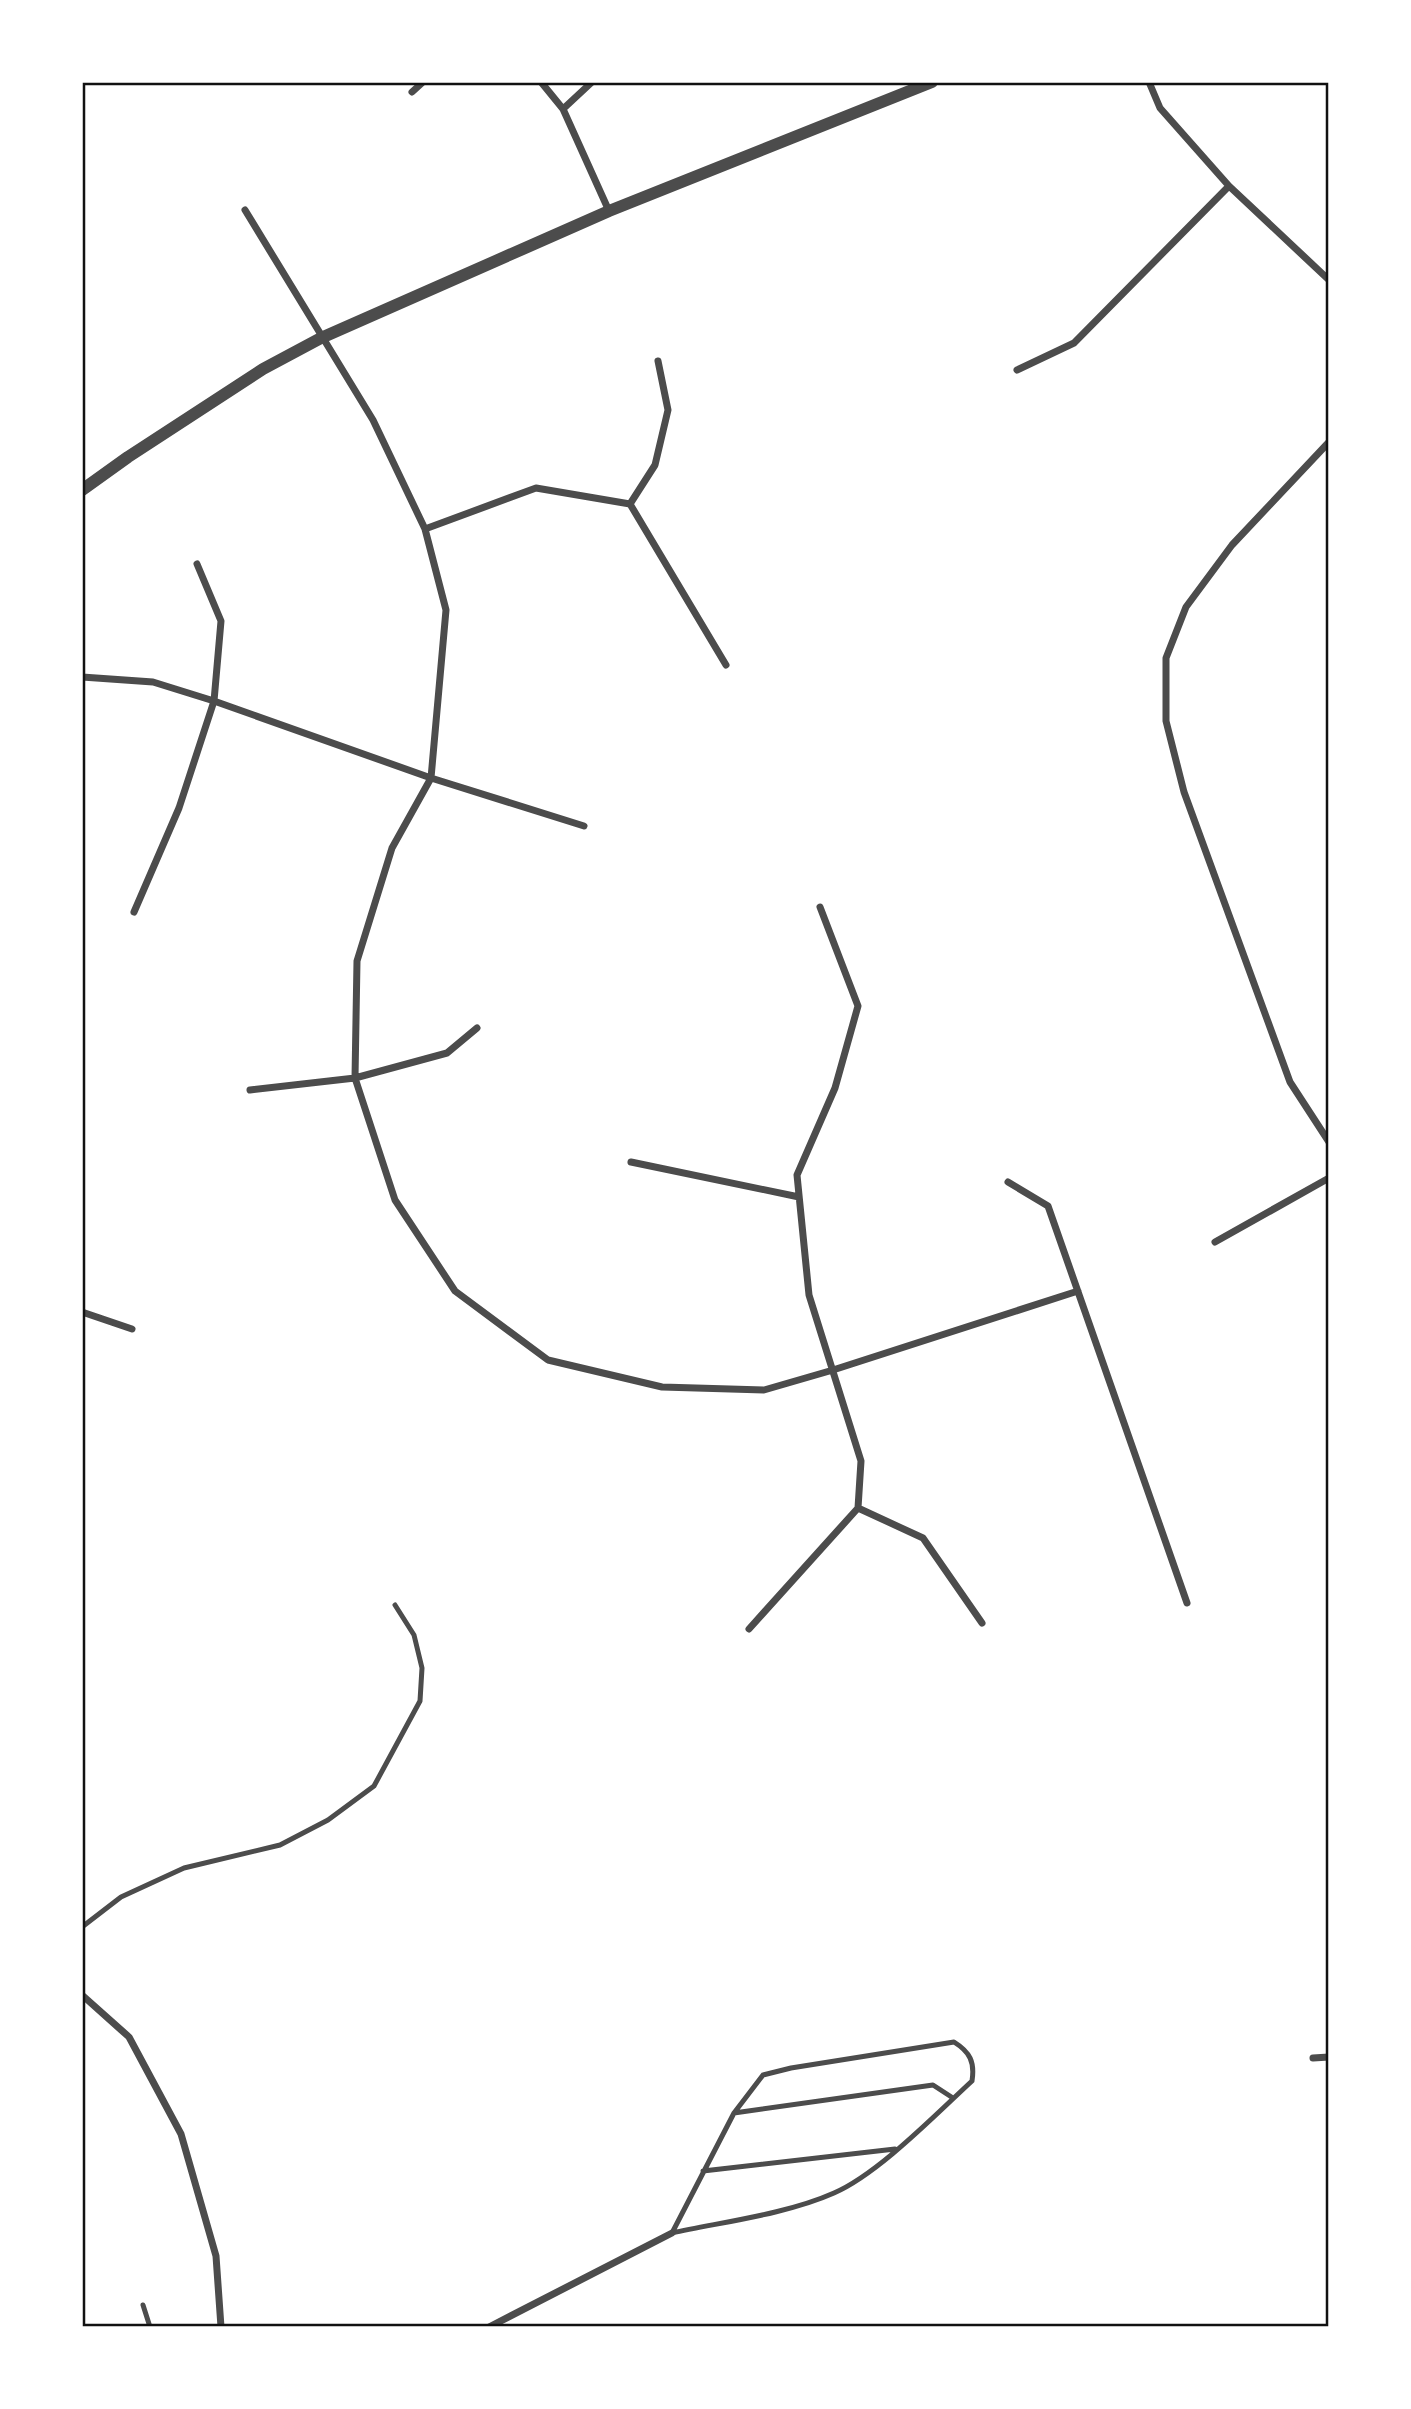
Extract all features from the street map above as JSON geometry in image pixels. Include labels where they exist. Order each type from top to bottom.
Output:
[{"type":"street","points":[[412,92],[423,82]]},
{"type":"street","points":[[541,82],[563,110],[608,211]]},
{"type":"street","points":[[563,110],[592,82]]},
{"type":"street","points":[[82,490],[263,369],[321,338],[608,211],[932,82]]},
{"type":"street","points":[[1149,82],[1160,108],[1229,186],[1329,280]]},
{"type":"street","points":[[1017,370],[1074,343],[1229,186]]},
{"type":"street","points":[[244,210],[373,420],[425,529],[446,610],[431,778],[392,848],[357,961],[355,1078],[395,1200],[455,1291],[548,1360],[662,1387],[764,1390],[1078,1291]]},
{"type":"street","points":[[630,503],[655,465],[668,411],[658,361]]},
{"type":"street","points":[[1329,442],[1232,545],[1186,607],[1166,658],[1166,721],[1184,792],[1290,1082],[1329,1142]]},
{"type":"street","points":[[425,529],[536,488],[630,503]]},
{"type":"street","points":[[630,503],[726,665]]},
{"type":"street","points":[[134,912],[178,808],[214,701],[221,621],[197,564]]},
{"type":"street","points":[[82,677],[153,682],[431,778],[584,826]]},
{"type":"street","points":[[749,1629],[858,1508],[861,1461],[809,1295],[797,1175],[835,1088],[858,1006],[820,907]]},
{"type":"street","points":[[250,1090],[355,1078],[447,1053],[477,1028]]},
{"type":"street","points":[[631,1162],[799,1197]]},
{"type":"street","points":[[1215,1242],[1329,1178]]},
{"type":"street","points":[[1008,1182],[1048,1206],[1186,1603]]},
{"type":"street","points":[[82,1312],[132,1328]]},
{"type":"street","points":[[858,1508],[923,1538],[982,1622]]},
{"type":"street","points":[[82,1995],[129,2037],[181,2134],[216,2256],[221,2327]]},
{"type":"street","points":[[1314,2058],[1329,2057]]},
{"type":"street","points":[[489,2327],[672,2233]]},
{"type":"lane","points":[[82,1927],[121,1897],[184,1868],[280,1845],[328,1820],[373,1786],[420,1701],[422,1668],[414,1635],[395,1605]]},
{"type":"lane","points":[[954,2042],[967,2050],[974,2067],[972,2081],[858,2180],[833,2193],[783,2209],[672,2233],[734,2113],[763,2075],[954,2042]]},
{"type":"lane","points":[[734,2113],[933,2085],[953,2098]]},
{"type":"lane","points":[[703,2171],[896,2149]]},
{"type":"lane","points":[[143,2305],[150,2327]]}]
